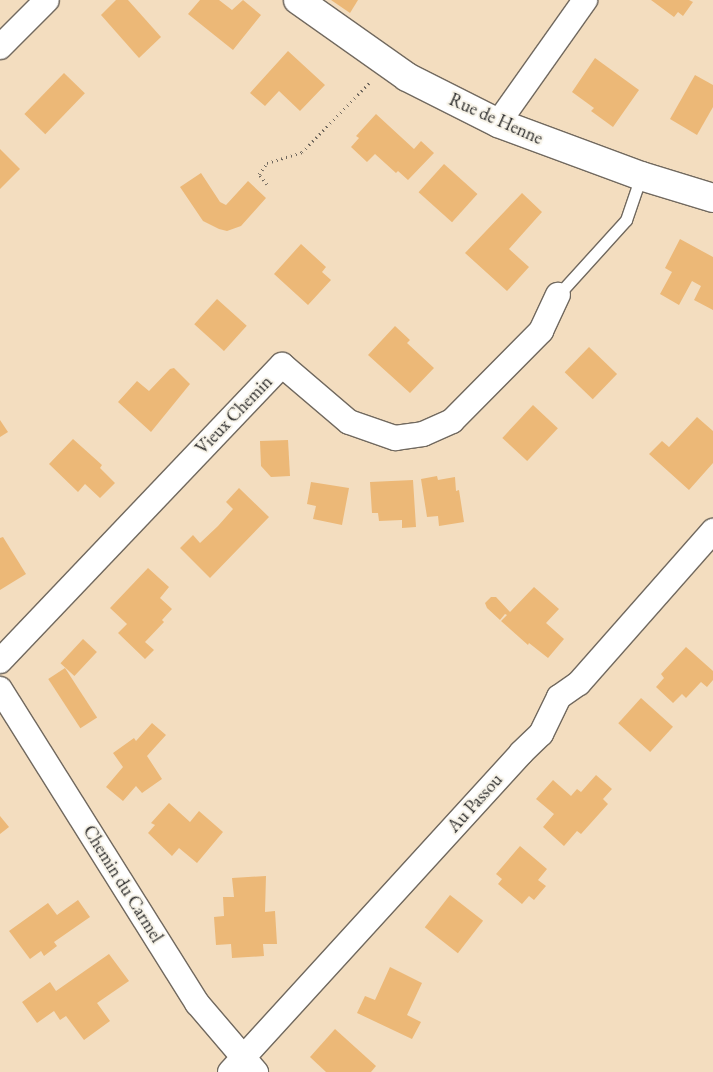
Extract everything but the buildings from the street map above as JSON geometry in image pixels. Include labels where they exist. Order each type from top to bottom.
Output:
[{"type":"street","points":[[0,47],[46,0]]},
{"type":"street","name":"Rue de Henne","points":[[298,0],[407,77],[498,123],[641,176],[713,198]]},
{"type":"street","points":[[498,123],[585,0]]},
{"type":"street","name":"Vieux Chemin","points":[[0,661],[282,365],[349,422],[395,438],[423,434],[452,421],[541,331],[558,295]]},
{"type":"street","name":"Au Passou","points":[[243,1067],[520,753],[541,734],[560,697],[579,683],[713,531]]},
{"type":"street","name":"Chemin du Carmel","points":[[0,689],[197,1003],[243,1067]]},
{"type":"lane","name":"Vieux Chemin","points":[[558,295],[626,220],[641,176]]},
{"type":"path","points":[[267,184],[259,174],[267,162],[302,152],[387,63]]}]
